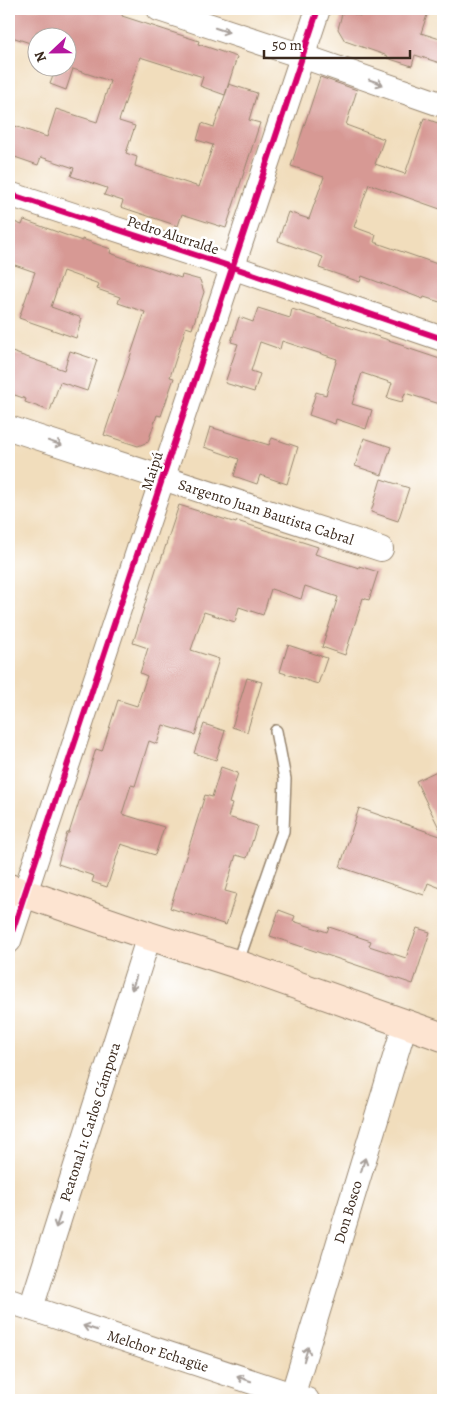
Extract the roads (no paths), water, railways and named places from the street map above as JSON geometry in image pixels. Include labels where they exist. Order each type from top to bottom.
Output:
[{"type":"main road","points":[[17,891],[238,964],[443,1037]]},
{"type":"street","points":[[160,9],[443,105]]},
{"type":"street","name":"Maipú","points":[[9,941],[17,891],[162,478],[318,9]]},
{"type":"street","name":"Pedro Alurralde","points":[[9,194],[443,339]]},
{"type":"street","name":"Sargento Juan Bautista Cabral","points":[[9,428],[382,549]]},
{"type":"street","name":"Peatonal 1: Carlos Cámpora","points":[[20,1305],[149,936]]},
{"type":"street","name":"Don Bosco","points":[[297,1399],[405,1024]]},
{"type":"street","name":"Melchor Echagüe","points":[[20,1305],[297,1399]]},
{"type":"lane","points":[[238,964],[283,831],[285,779],[276,730]]}]
